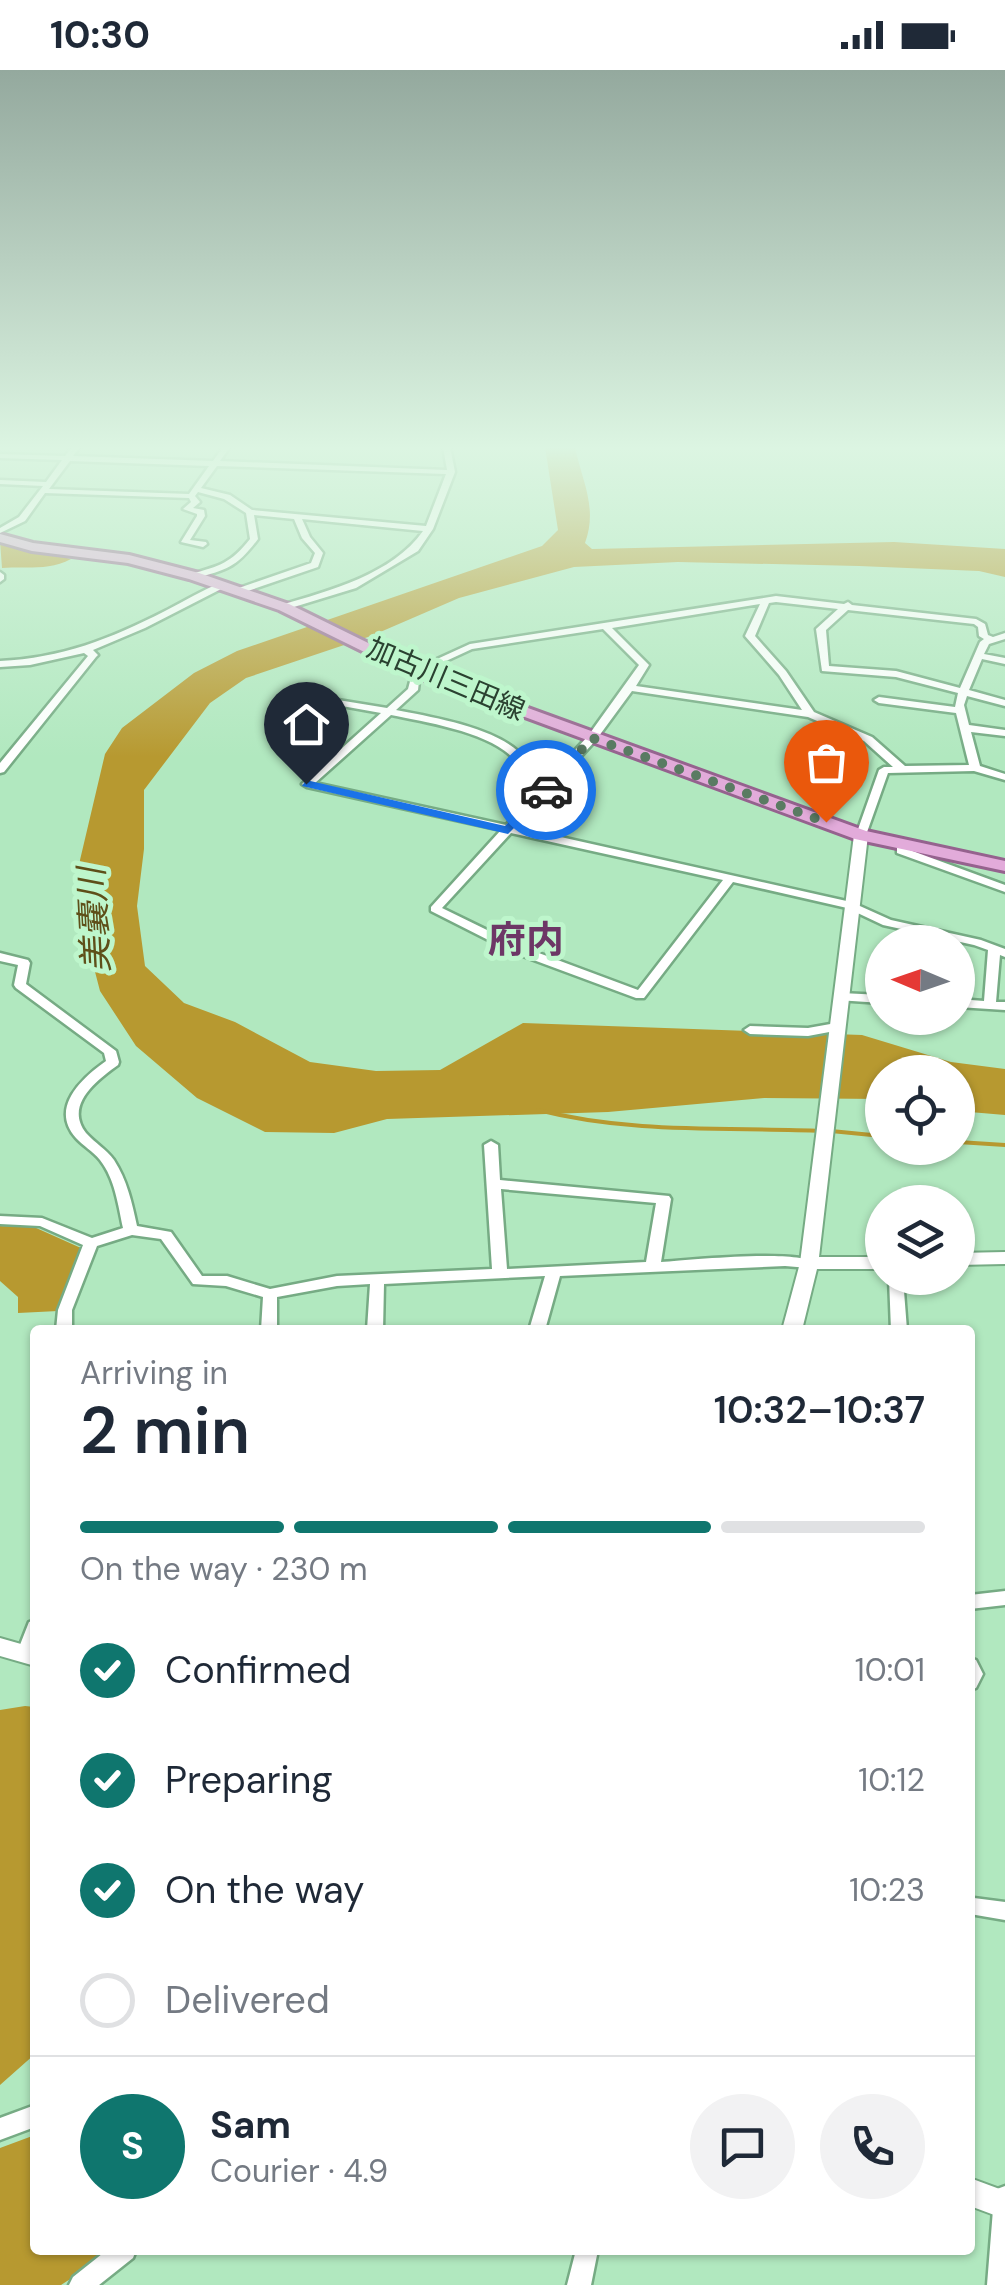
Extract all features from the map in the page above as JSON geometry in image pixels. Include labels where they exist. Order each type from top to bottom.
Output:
[{"type":"main road","name":"加古川三田線","points":[[59,550],[130,559],[222,585],[304,616],[416,672],[861,835],[1005,866]]},
{"type":"street","points":[[194,576],[232,567],[246,550]]},
{"type":"street","points":[[239,591],[316,566],[317,550]]},
{"type":"street","points":[[284,608],[352,586],[413,550]]},
{"type":"street","points":[[0,664],[47,662],[110,643],[222,585]]},
{"type":"street","points":[[990,639],[976,622],[798,599],[470,647],[416,672],[413,690],[306,784],[851,905],[887,923],[977,942],[1000,952],[990,1004]]},
{"type":"street","points":[[765,603],[750,636],[783,673],[810,714]]},
{"type":"street","points":[[848,605],[820,628],[825,669],[867,669],[963,690],[1005,704]]},
{"type":"street","points":[[606,627],[644,665],[592,738],[435,909],[516,949],[640,996],[730,879]]},
{"type":"street","points":[[975,768],[961,711],[963,690],[990,639],[1005,636]]},
{"type":"street","points":[[0,770],[93,655],[86,650]]},
{"type":"street","points":[[979,656],[1005,661]]},
{"type":"street","points":[[630,688],[810,714],[868,739],[901,768]]},
{"type":"street","points":[[292,694],[464,730],[508,749],[525,764],[544,791]]},
{"type":"street","points":[[879,700],[961,711]]},
{"type":"street","points":[[966,728],[1005,733]]},
{"type":"street","points":[[793,1325],[808,1263],[861,835],[884,770],[975,768],[1005,777]]},
{"type":"street","points":[[902,845],[901,851],[1005,890]]},
{"type":"street","points":[[0,958],[24,964],[20,985],[110,1051],[113,1062],[82,1084],[74,1101],[77,1130],[105,1156],[122,1188],[131,1230]]},
{"type":"street","points":[[841,998],[865,999]]},
{"type":"street","points":[[975,1004],[1005,1006]]},
{"type":"street","points":[[750,1030],[808,1032],[836,1027]]},
{"type":"street","points":[[490,1145],[500,1274]]},
{"type":"street","points":[[494,1184],[664,1199],[653,1267]]},
{"type":"street","points":[[0,1220],[42,1222],[90,1243],[131,1230],[166,1235],[198,1282],[227,1281],[270,1294],[337,1282],[786,1260],[865,1263]]},
{"type":"street","points":[[64,1325],[66,1310],[90,1243]]},
{"type":"street","points":[[975,1259],[1005,1258]]},
{"type":"street","points":[[538,1325],[553,1273]]},
{"type":"street","points":[[375,1325],[377,1280]]},
{"type":"street","points":[[269,1325],[270,1294]]},
{"type":"street","points":[[897,1295],[899,1325]]},
{"type":"street","points":[[975,1601],[1005,1598]]},
{"type":"street","points":[[0,1648],[30,1656]]},
{"type":"street","points":[[975,1907],[1005,1911]]},
{"type":"street","points":[[0,2129],[30,2118]]},
{"type":"street","points":[[975,2193],[1005,2202],[999,2285]]},
{"type":"street","points":[[81,2285],[119,2255]]},
{"type":"street","points":[[579,2285],[586,2255]]},
{"type":"water","points":[[1,550],[37,550],[71,559],[46,567],[2,568]]},
{"type":"water","name":"美嚢川","points":[[529,550],[1005,550],[1005,577],[979,571],[678,562],[574,567],[459,598],[371,636],[246,678],[210,703],[144,790],[144,849],[137,906],[145,966],[184,1003],[235,1022],[310,1062],[376,1071],[440,1070],[523,1023],[862,1035],[928,1055],[865,1055],[865,1099],[764,1098],[608,1112],[387,1119],[334,1133],[265,1132],[197,1098],[136,1046],[100,991],[86,937],[80,860],[105,754],[122,728],[194,673],[237,651]]},
{"type":"water","points":[[975,1065],[1005,1069],[1005,1115],[975,1112]]},
{"type":"water","points":[[0,1226],[34,1227],[81,1248],[58,1311],[18,1313],[18,1297],[0,1281]]},
{"type":"water","points":[[30,1706],[30,2058],[0,2085],[0,1710]]},
{"type":"water","points":[[30,2137],[30,2255],[107,2255],[61,2285],[0,2285],[0,2148]]},
{"type":"waterway","points":[[538,1110],[644,1126],[822,1131]]},
{"type":"waterway","points":[[831,1131],[865,1134]]},
{"type":"waterway","points":[[975,1143],[1005,1145]]},
{"type":"way so far","points":[[546,790],[592,738],[826,822]]},
{"type":"district","name":"府内","points":[[526,940]]},
{"type":"route","points":[[306,784],[508,830],[546,790]]}]
